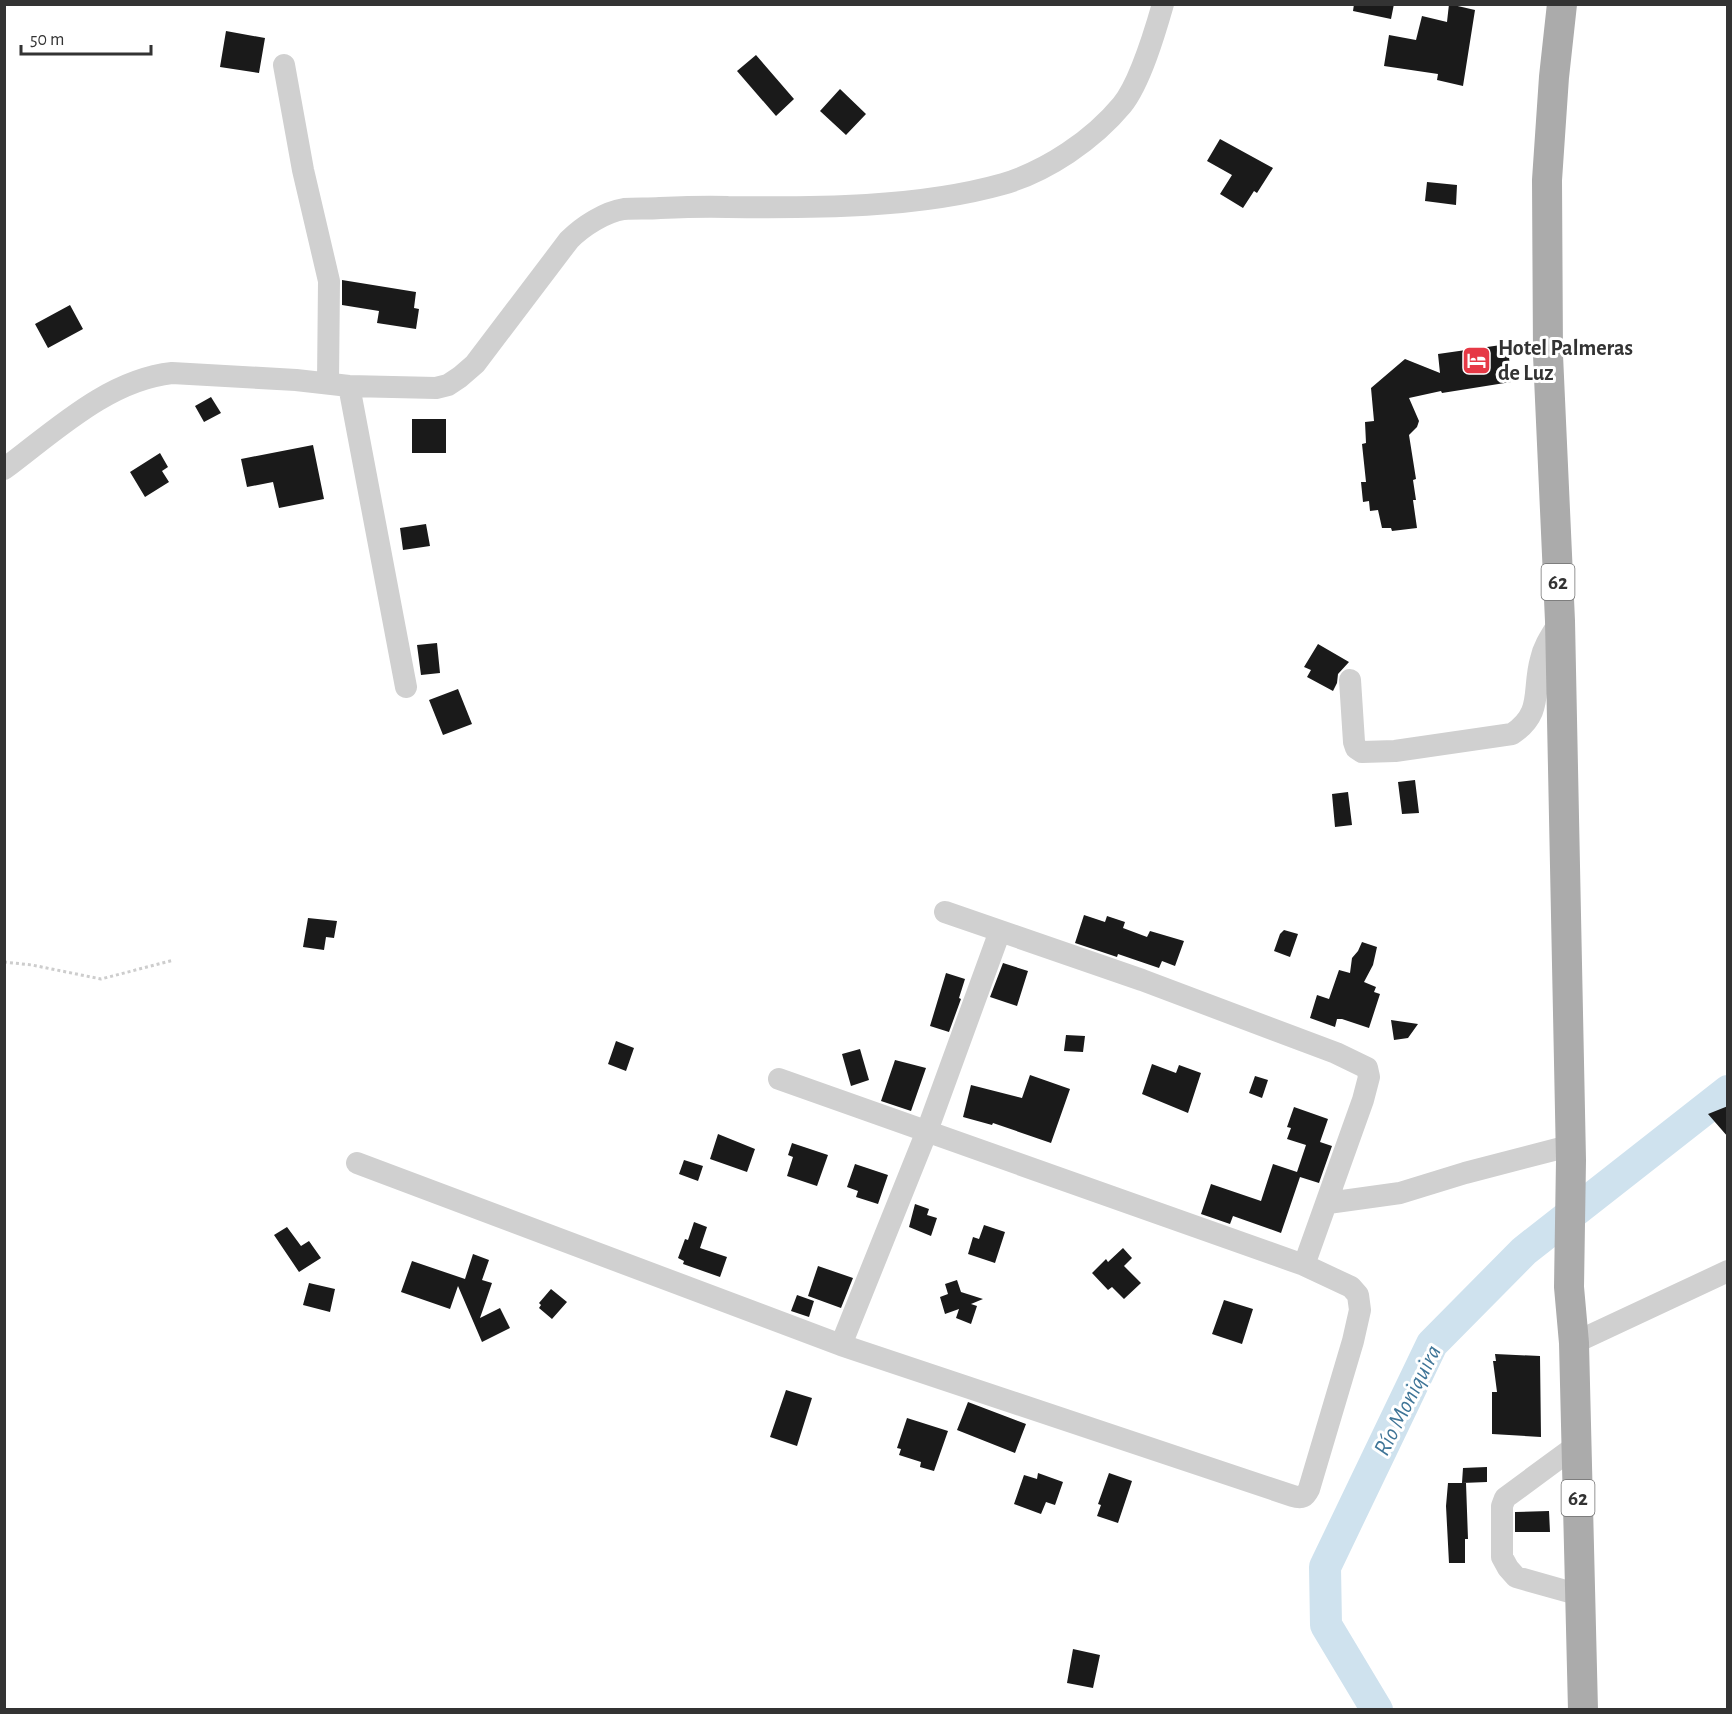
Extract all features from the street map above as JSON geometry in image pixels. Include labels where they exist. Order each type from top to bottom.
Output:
[{"type":"main road","name":"62","points":[[1562,4],[1554,76],[1547,180],[1548,356],[1560,621],[1570,1153],[1569,1287],[1574,1343],[1583,1710]]},
{"type":"street","points":[[4,469],[98,400],[139,379],[172,373],[436,388],[454,381],[475,364],[488,349],[569,240],[584,227],[623,209],[709,206],[788,208],[896,202],[963,193],[994,186],[1046,166],[1082,142],[1122,104],[1129,94],[1153,39],[1163,4]]},
{"type":"street","points":[[284,65],[303,170],[329,281],[339,384],[406,687]]},
{"type":"street","points":[[1350,680],[1354,742],[1356,748],[1362,752],[1395,751],[1512,734],[1522,727],[1533,713],[1540,661],[1560,621]]},
{"type":"street","points":[[945,912],[1142,980],[1364,1065],[1369,1077],[1328,1203],[1304,1265]]},
{"type":"street","points":[[841,1346],[927,1131],[1000,931]]},
{"type":"street","points":[[357,1163],[841,1346],[1300,1498],[1306,1495],[1353,1341],[1360,1310],[1358,1295],[1351,1287],[1304,1265],[779,1079]]},
{"type":"street","points":[[1328,1203],[1400,1193],[1466,1173],[1570,1153]]},
{"type":"street","points":[[1574,1343],[1728,1271]]},
{"type":"street","points":[[1576,1446],[1505,1498],[1502,1506],[1502,1557],[1516,1577],[1580,1595]]},
{"type":"path","points":[[4,962],[32,965],[101,979],[174,960]]},
{"type":"building","points":[[1354,4],[1394,4],[1391,19],[1353,11]]},
{"type":"building","points":[[1449,4],[1475,10],[1463,86],[1437,80],[1438,74],[1384,66],[1389,35],[1416,40],[1422,16],[1447,22]]},
{"type":"building","points":[[226,31],[265,38],[259,73],[220,67]]},
{"type":"building","points":[[756,55],[794,99],[776,116],[737,71]]},
{"type":"building","points":[[840,89],[866,114],[846,135],[820,111]]},
{"type":"building","points":[[1220,139],[1273,168],[1257,193],[1254,191],[1243,208],[1220,194],[1232,175],[1207,161]]},
{"type":"building","points":[[1427,182],[1457,185],[1456,205],[1425,201]]},
{"type":"building","points":[[342,280],[416,292],[414,308],[419,309],[416,329],[377,323],[379,311],[342,305]]},
{"type":"building","points":[[70,305],[83,329],[48,348],[35,324]]},
{"type":"building","points":[[1508,344],[1511,382],[1442,393],[1441,391],[1409,398],[1419,421],[1417,427],[1409,435],[1416,479],[1413,480],[1416,500],[1413,500],[1417,528],[1392,531],[1391,528],[1382,528],[1378,510],[1370,511],[1369,501],[1363,502],[1361,482],[1366,482],[1362,444],[1366,443],[1365,422],[1374,421],[1371,388],[1405,359],[1440,373],[1438,354]]},
{"type":"building","points":[[211,397],[221,413],[204,422],[195,406]]},
{"type":"building","points":[[412,419],[446,419],[446,453],[412,453]]},
{"type":"building","points":[[313,445],[324,499],[279,508],[273,482],[247,487],[241,459]]},
{"type":"building","points":[[160,453],[168,467],[162,471],[169,482],[145,497],[130,472]]},
{"type":"building","points":[[426,524],[430,546],[403,550],[400,528]]},
{"type":"building","points":[[437,643],[440,673],[421,675],[417,645]]},
{"type":"building","points":[[1318,644],[1349,662],[1338,674],[1333,691],[1307,677],[1311,670],[1304,667]]},
{"type":"building","points":[[458,689],[472,724],[443,735],[429,700]]},
{"type":"building","points":[[1415,780],[1419,813],[1402,814],[1398,782]]},
{"type":"building","points":[[1348,792],[1352,825],[1335,827],[1332,794]]},
{"type":"building","points":[[1084,915],[1105,922],[1107,916],[1125,922],[1123,928],[1147,937],[1150,931],[1184,941],[1175,966],[1162,961],[1159,968],[1075,943]]},
{"type":"building","points":[[308,918],[337,921],[334,938],[326,937],[324,950],[303,947]]},
{"type":"building","points":[[1284,930],[1298,934],[1290,957],[1274,951],[1280,934]]},
{"type":"building","points":[[1362,942],[1377,947],[1373,965],[1364,982],[1376,987],[1374,992],[1380,994],[1369,1028],[1342,1019],[1337,1019],[1335,1027],[1310,1018],[1317,995],[1329,999],[1339,970],[1350,973],[1352,958]]},
{"type":"building","points":[[1003,963],[1028,971],[1017,1006],[990,997]]},
{"type":"building","points":[[946,973],[965,979],[959,998],[961,999],[949,1032],[930,1026]]},
{"type":"building","points":[[1391,1020],[1418,1024],[1408,1038],[1394,1040]]},
{"type":"building","points":[[1066,1035],[1085,1036],[1083,1052],[1064,1051]]},
{"type":"building","points":[[616,1041],[634,1048],[626,1071],[608,1064]]},
{"type":"building","points":[[860,1049],[869,1080],[851,1086],[842,1054]]},
{"type":"building","points":[[895,1060],[926,1068],[911,1111],[881,1101]]},
{"type":"building","points":[[1152,1064],[1176,1073],[1179,1065],[1201,1073],[1188,1113],[1142,1094]]},
{"type":"building","points":[[1030,1075],[1070,1089],[1051,1143],[993,1123],[992,1125],[963,1117],[971,1085],[1022,1098]]},
{"type":"building","points":[[1255,1076],[1268,1080],[1262,1098],[1249,1093]]},
{"type":"building","points":[[1728,1106],[1728,1137],[1708,1114]]},
{"type":"building","points":[[1294,1107],[1328,1119],[1320,1142],[1332,1146],[1319,1183],[1300,1177],[1281,1233],[1233,1216],[1230,1224],[1201,1214],[1211,1184],[1261,1201],[1273,1164],[1297,1172],[1306,1145],[1287,1139],[1291,1128],[1287,1127]]},
{"type":"building","points":[[718,1134],[755,1149],[747,1172],[710,1159]]},
{"type":"building","points":[[792,1143],[828,1155],[817,1186],[787,1176],[793,1157],[788,1155]]},
{"type":"building","points":[[684,1160],[703,1166],[698,1181],[679,1174]]},
{"type":"building","points":[[855,1164],[888,1175],[878,1204],[856,1197],[858,1191],[847,1187]]},
{"type":"building","points":[[915,1204],[929,1209],[927,1215],[937,1218],[931,1236],[909,1227]]},
{"type":"building","points":[[694,1222],[707,1227],[700,1248],[727,1257],[720,1277],[683,1264],[684,1261],[678,1258],[685,1239],[688,1240]]},
{"type":"building","points":[[984,1225],[1005,1232],[995,1263],[968,1254],[973,1237],[979,1239]]},
{"type":"building","points":[[287,1227],[301,1246],[309,1241],[321,1258],[299,1272],[274,1235]]},
{"type":"building","points":[[1123,1248],[1132,1258],[1124,1266],[1141,1283],[1124,1299],[1112,1287],[1108,1290],[1092,1273],[1106,1259],[1108,1262]]},
{"type":"building","points":[[473,1254],[489,1260],[482,1280],[492,1283],[480,1318],[500,1308],[510,1328],[482,1342],[458,1286],[450,1309],[401,1292],[412,1261],[465,1279]]},
{"type":"building","points":[[818,1266],[853,1278],[841,1308],[808,1296]]},
{"type":"building","points":[[957,1280],[961,1292],[983,1299],[971,1304],[977,1306],[971,1324],[956,1318],[959,1309],[945,1314],[940,1297],[948,1294],[945,1284]]},
{"type":"building","points":[[309,1283],[335,1289],[330,1312],[303,1305]]},
{"type":"building","points":[[551,1289],[567,1302],[552,1319],[539,1308],[541,1305],[539,1303]]},
{"type":"building","points":[[797,1295],[814,1301],[809,1317],[791,1311]]},
{"type":"building","points":[[1224,1300],[1253,1309],[1242,1344],[1212,1334]]},
{"type":"building","points":[[1495,1354],[1540,1356],[1541,1437],[1492,1434],[1492,1392],[1497,1392],[1493,1361],[1496,1361]]},
{"type":"building","points":[[786,1390],[812,1398],[797,1446],[770,1437]]},
{"type":"building","points":[[968,1402],[1026,1424],[1015,1453],[957,1430]]},
{"type":"building","points":[[907,1418],[948,1431],[934,1471],[920,1467],[921,1462],[899,1455],[901,1449],[897,1448]]},
{"type":"building","points":[[1487,1467],[1487,1482],[1462,1483],[1463,1468]]},
{"type":"building","points":[[1038,1473],[1063,1482],[1055,1505],[1046,1502],[1041,1514],[1014,1504],[1024,1475],[1037,1479]]},
{"type":"building","points":[[1109,1473],[1132,1481],[1118,1523],[1097,1516],[1101,1505],[1098,1504]]},
{"type":"building","points":[[1448,1483],[1466,1483],[1468,1539],[1465,1539],[1465,1563],[1449,1563],[1446,1506]]},
{"type":"building","points":[[1549,1511],[1550,1532],[1515,1532],[1515,1512]]},
{"type":"building","points":[[1073,1649],[1100,1655],[1093,1688],[1067,1683]]},
{"type":"waterway","name":"Río Moniquira","points":[[1377,1710],[1326,1625],[1325,1567],[1432,1344],[1524,1251],[1728,1091]]},
{"type":"place","name":"Hotel Palmeras de Luz","points":[[1477,360]]}]
